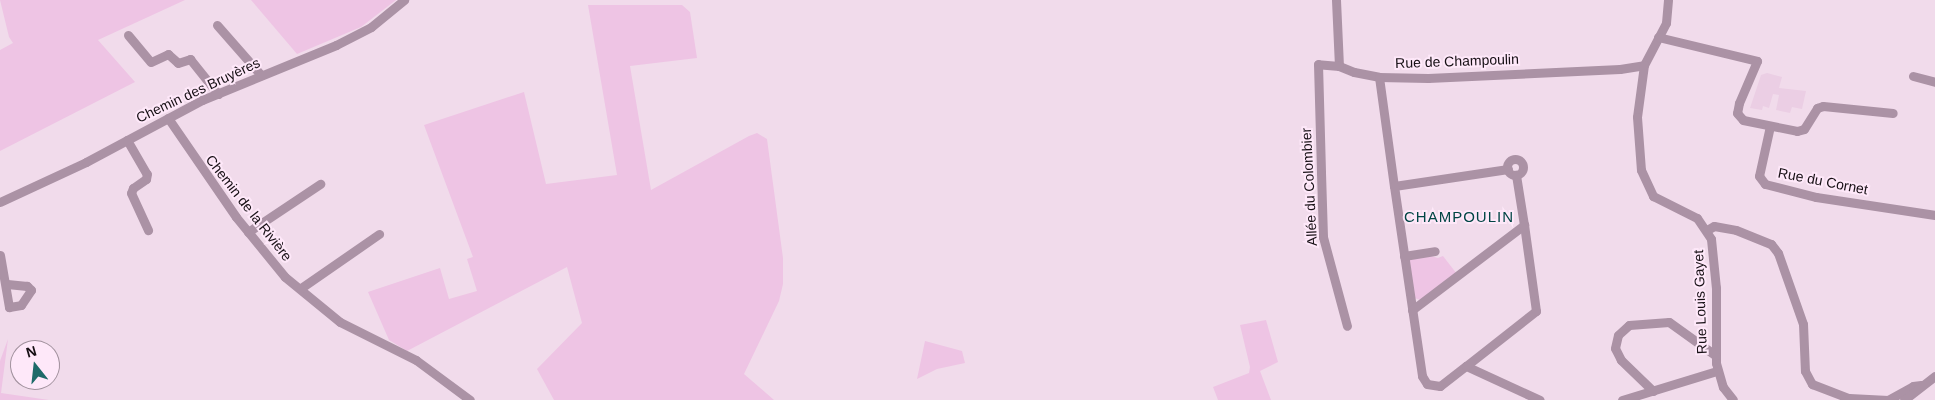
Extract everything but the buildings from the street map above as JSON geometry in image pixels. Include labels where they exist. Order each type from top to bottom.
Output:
[{"type":"street","name":"Chemin des Bruyères","points":[[0,202],[218,94],[364,30],[386,16],[404,0]]},
{"type":"street","points":[[1336,0],[1339,66]]},
{"type":"street","name":"Rue Louis Gayet","points":[[1668,0],[1666,23],[1644,65],[1637,117],[1642,177],[1653,196],[1697,218],[1707,230],[1713,247],[1715,271],[1715,354],[1718,371],[1733,400]]},
{"type":"street","points":[[217,25],[261,75]]},
{"type":"street","points":[[128,35],[151,62],[168,54],[178,63],[190,59],[218,94]]},
{"type":"street","points":[[1658,36],[1757,61],[1737,113],[1743,120],[1801,131],[1817,108],[1831,106],[1892,113]]},
{"type":"street","name":"Allée du Colombier","points":[[1339,66],[1318,64],[1320,167],[1323,237],[1347,326]]},
{"type":"street","name":"Rue de Champoulin","points":[[1339,66],[1379,77],[1428,78],[1620,69],[1644,65]]},
{"type":"street","points":[[1913,76],[1935,82]]},
{"type":"street","points":[[1379,77],[1394,186],[1404,256],[1422,376],[1427,384],[1440,386],[1536,311],[1516,175],[1508,169],[1394,186]]},
{"type":"street","name":"Chemin de la Rivière","points":[[168,118],[248,232],[285,277],[301,288],[340,322],[416,360],[470,400]]},
{"type":"street","name":"Rue du Cornet","points":[[1770,126],[1759,176],[1765,184],[1816,197],[1935,215]]},
{"type":"street","points":[[127,140],[147,174],[146,179],[133,188],[132,193],[148,230]]},
{"type":"street","points":[[1508,169],[1512,160],[1520,161],[1523,168],[1516,175]]},
{"type":"street","points":[[248,232],[320,184]]},
{"type":"street","points":[[1412,310],[1524,225]]},
{"type":"street","points":[[1707,230],[1714,226],[1736,230],[1771,244],[1778,253],[1803,324],[1804,371],[1812,384],[1849,398],[1888,400],[1912,386],[1921,385]]},
{"type":"street","points":[[301,288],[379,234]]},
{"type":"street","points":[[1404,256],[1435,251]]},
{"type":"street","points":[[0,255],[7,284]]},
{"type":"street","points":[[1653,391],[1621,360],[1615,348],[1618,335],[1629,325],[1669,322],[1715,354]]},
{"type":"street","points":[[1466,366],[1540,400]]},
{"type":"street","points":[[1626,399],[1718,371]]},
{"type":"street","points":[[1904,400],[1935,376]]},
{"type":"shaded area","points":[[0,0],[185,0],[98,40],[135,82],[0,151],[0,50],[13,43],[9,37]]},
{"type":"shaded area","points":[[251,0],[396,0],[361,27],[297,54]]},
{"type":"shaded area","points":[[588,5],[682,5],[690,12],[697,58],[630,66],[651,190],[749,136],[757,133],[767,139],[783,258],[783,284],[779,301],[744,374],[774,400],[554,400],[537,369],[582,323],[567,267],[407,351],[389,340],[368,292],[440,268],[449,299],[477,291],[467,259],[473,257],[424,125],[524,92],[546,184],[617,175]]},
{"type":"shaded area","points":[[1767,73],[1782,77],[1779,88],[1806,91],[1802,109],[1792,107],[1790,113],[1776,110],[1779,95],[1773,94],[1769,108],[1763,106],[1762,110],[1750,108],[1761,75]]},
{"type":"shaded area","points":[[1427,255],[1438,258],[1443,256],[1457,274],[1421,300],[1414,298],[1409,258]]},
{"type":"shaded area","points":[[1266,320],[1278,362],[1260,371],[1271,400],[1218,400],[1213,387],[1249,373],[1250,367],[1240,325]]},
{"type":"shaded area","points":[[8,339],[1,393],[49,400],[0,400],[0,361]]},
{"type":"shaded area","points":[[925,341],[962,351],[965,363],[937,369],[917,379]]},
{"type":"district","name":"CHAMPOULIN","points":[[1459,217]]}]
